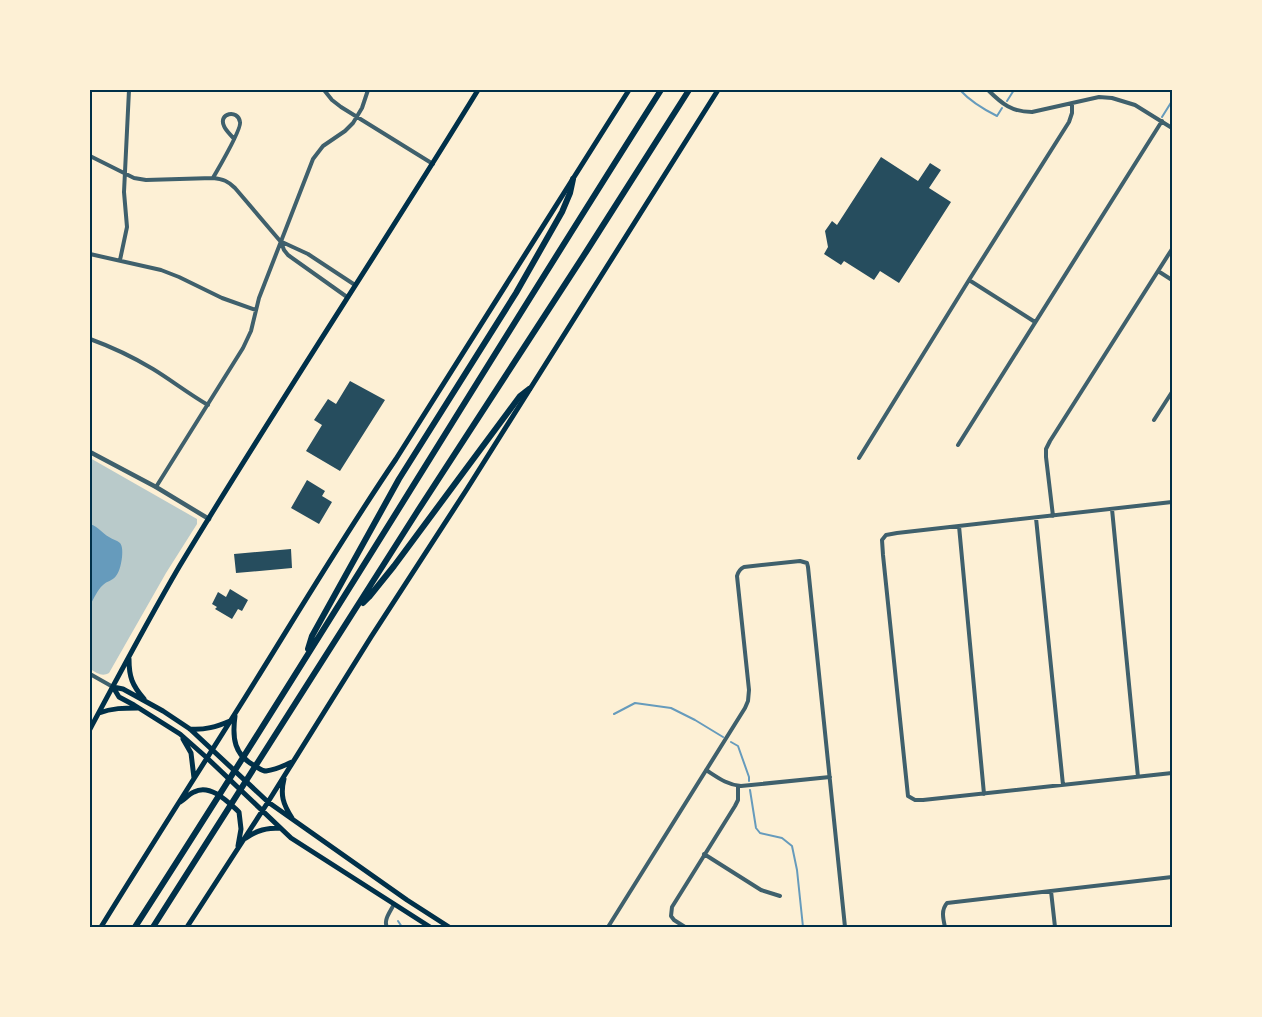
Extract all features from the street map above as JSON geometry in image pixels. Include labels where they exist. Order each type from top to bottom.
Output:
[{"type":"highway","points":[[136,927],[661,90]]},
{"type":"highway","points":[[153,927],[689,90]]},
{"type":"highway","points":[[306,657],[312,636],[399,479],[516,293],[545,242],[570,193],[573,179]]},
{"type":"highway","points":[[356,609],[369,597],[384,578],[520,396],[529,390]]},
{"type":"main road","points":[[90,729],[162,596],[478,90]]},
{"type":"main road","points":[[101,927],[206,757],[629,90]]},
{"type":"main road","points":[[187,927],[286,774],[718,90]]},
{"type":"main road","points":[[129,657],[131,681],[135,689],[146,701]]},
{"type":"main road","points":[[113,687],[123,689],[146,701],[190,729],[268,802],[407,900],[449,927]]},
{"type":"main road","points":[[113,687],[119,697],[180,734],[291,838],[430,927]]},
{"type":"main road","points":[[99,713],[109,709],[138,708]]},
{"type":"main road","points":[[235,713],[233,730],[235,743],[246,761],[264,771],[279,769],[294,760]]},
{"type":"main road","points":[[190,729],[208,729],[230,721]]},
{"type":"main road","points":[[180,734],[191,753],[194,778]]},
{"type":"main road","points":[[286,774],[282,795],[286,808],[294,820]]},
{"type":"main road","points":[[177,804],[195,791],[208,790],[226,800],[239,812],[241,829],[238,849]]},
{"type":"main road","points":[[242,842],[260,830],[280,828]]},
{"type":"street","points":[[120,260],[127,226],[124,202],[129,90]]},
{"type":"street","points":[[324,90],[332,100],[356,118],[433,164]]},
{"type":"street","points":[[156,487],[243,348],[251,331],[259,298],[313,159],[323,146],[345,131],[356,118],[362,108],[368,90]]},
{"type":"street","points":[[988,90],[999,102],[1021,112],[1032,112],[1099,97],[1112,98],[1135,105],[1172,128]]},
{"type":"street","points":[[859,458],[1069,122],[1072,113],[1072,103]]},
{"type":"street","points":[[213,178],[234,139],[240,126],[238,117],[230,114],[226,115],[223,124],[234,139]]},
{"type":"street","points":[[958,445],[1162,121]]},
{"type":"street","points":[[90,156],[134,178],[146,180],[221,178],[228,181],[281,242],[288,255],[347,297]]},
{"type":"street","points":[[281,242],[308,254],[355,285]]},
{"type":"street","points":[[1052,516],[1046,449],[1172,249]]},
{"type":"street","points":[[90,254],[161,270],[179,276],[222,298],[256,310]]},
{"type":"street","points":[[1158,271],[1172,280]]},
{"type":"street","points":[[969,280],[1035,322]]},
{"type":"street","points":[[90,339],[135,359],[208,405]]},
{"type":"street","points":[[1154,420],[1172,392]]},
{"type":"street","points":[[90,452],[156,487],[209,519]]},
{"type":"street","points":[[1172,502],[886,535],[882,540],[908,796],[915,800],[923,800],[1172,773]]},
{"type":"street","points":[[1112,509],[1138,777]]},
{"type":"street","points":[[1036,518],[1064,785]]},
{"type":"street","points":[[959,526],[984,794]]},
{"type":"street","points":[[608,927],[742,715],[748,701],[737,576],[740,569],[800,561],[807,563],[808,566],[845,927]]},
{"type":"street","points":[[90,674],[113,687]]},
{"type":"street","points":[[706,770],[727,783],[738,786],[830,777]]},
{"type":"street","points":[[685,927],[671,916],[672,907],[735,806],[738,800],[738,786]]},
{"type":"street","points":[[704,854],[761,890],[780,896]]},
{"type":"street","points":[[945,927],[943,914],[947,903],[1172,876]]},
{"type":"street","points":[[1051,891],[1055,927]]},
{"type":"street","points":[[387,927],[385,921],[394,904]]},
{"type":"shaded area","points":[[90,458],[197,519],[197,524],[166,573],[109,673],[104,675],[90,669]]},
{"type":"water","points":[[90,524],[110,538],[118,541],[122,554],[118,573],[101,587],[90,605]]},
{"type":"building","points":[[881,157],[918,181],[930,163],[941,170],[929,188],[951,202],[899,283],[880,271],[874,280],[844,261],[841,265],[824,254],[828,247],[825,231],[832,221],[837,225]]},
{"type":"building","points":[[350,381],[385,400],[340,471],[306,451],[322,425],[314,420],[328,399],[336,404]]},
{"type":"building","points":[[307,480],[325,491],[322,496],[332,502],[319,524],[291,508]]},
{"type":"building","points":[[291,549],[292,568],[236,573],[234,554]]},
{"type":"building","points":[[230,589],[248,600],[242,611],[238,609],[232,619],[215,609],[217,607],[212,604],[218,592],[226,597]]},
{"type":"waterway","points":[[960,90],[968,98],[997,116],[1002,108]]},
{"type":"waterway","points":[[1007,101],[1014,90]]},
{"type":"waterway","points":[[1162,117],[1172,101]]},
{"type":"waterway","points":[[614,714],[635,703],[671,708],[723,737]]},
{"type":"waterway","points":[[731,742],[738,746],[749,781]]},
{"type":"waterway","points":[[750,790],[756,828],[760,833],[782,838],[792,846],[797,870],[803,927]]},
{"type":"waterway","points":[[398,921],[402,927]]}]
